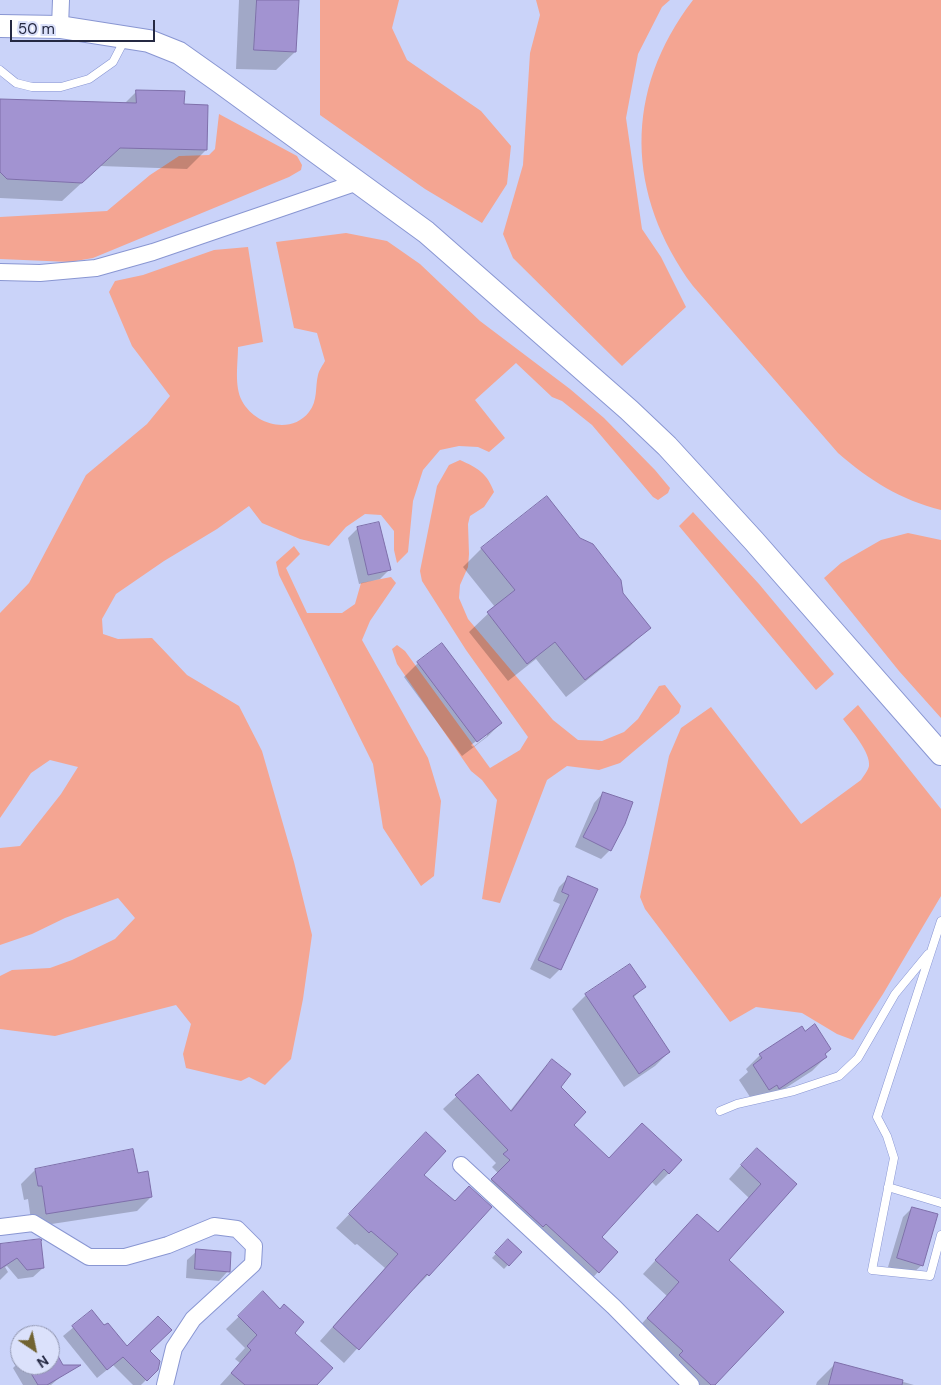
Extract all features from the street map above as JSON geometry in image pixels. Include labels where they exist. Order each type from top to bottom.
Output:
[{"type":"street","points":[[60,27],[61,0]]},
{"type":"street","points":[[0,26],[60,27],[149,41],[179,53],[426,232],[630,410],[668,446],[941,754]]},
{"type":"street","points":[[0,272],[40,273],[96,268],[153,252],[358,182]]},
{"type":"street","points":[[461,1165],[614,1307],[691,1385]]},
{"type":"street","points":[[0,1227],[32,1224],[89,1257],[125,1257],[168,1245],[214,1226],[237,1229],[254,1246],[253,1264],[193,1319],[174,1348],[165,1385]]},
{"type":"lane","points":[[0,70],[16,83],[32,87],[61,87],[89,79],[113,62],[126,37]]},
{"type":"lane","points":[[941,921],[877,1117],[887,1136],[894,1158],[872,1270],[930,1276],[941,1235]]},
{"type":"lane","points":[[720,1111],[737,1104],[794,1091],[839,1076],[858,1058],[896,994],[931,950]]},
{"type":"lane","points":[[888,1187],[941,1203]]},
{"type":"shaded area","points":[[320,0],[399,0],[392,28],[407,60],[481,111],[511,146],[507,184],[482,223],[425,189],[320,115]]},
{"type":"shaded area","points":[[536,0],[670,0],[662,7],[638,54],[626,118],[642,229],[661,257],[686,307],[622,366],[513,258],[503,234],[523,165],[530,53],[540,15]]},
{"type":"shaded area","points":[[693,0],[941,0],[941,510],[912,501],[886,488],[838,453],[693,286],[671,251],[655,216],[645,180],[642,143],[645,106],[654,70],[670,35]]},
{"type":"shaded area","points":[[219,114],[297,156],[302,165],[301,170],[289,177],[93,258],[70,262],[0,259],[0,217],[107,211],[150,175],[179,156],[209,155],[215,149]]},
{"type":"shaded area","points":[[346,233],[387,241],[420,264],[480,321],[570,389],[604,418],[655,470],[670,488],[668,493],[658,500],[653,497],[592,425],[562,401],[552,397],[516,363],[475,400],[505,438],[489,452],[478,447],[459,446],[440,450],[423,470],[413,501],[408,552],[397,563],[394,550],[394,531],[381,515],[365,514],[346,527],[329,546],[300,539],[262,523],[249,506],[217,529],[164,561],[116,594],[102,619],[103,634],[118,639],[152,638],[187,675],[239,706],[262,751],[294,862],[312,935],[303,999],[291,1059],[265,1085],[249,1077],[241,1081],[186,1068],[183,1054],[191,1024],[176,1005],[55,1036],[0,1029],[0,976],[12,970],[50,968],[72,960],[115,939],[135,918],[118,898],[65,918],[32,934],[0,945],[0,848],[20,846],[61,794],[78,767],[50,760],[31,773],[0,818],[0,613],[29,583],[86,475],[147,424],[170,396],[132,346],[109,292],[115,281],[143,275],[214,250],[248,247],[263,342],[238,347],[238,388],[242,401],[255,416],[274,424],[293,423],[301,419],[312,408],[317,380],[325,361],[317,333],[294,328],[276,242]]},
{"type":"shaded area","points":[[460,460],[481,472],[488,480],[494,492],[484,507],[470,516],[468,524],[468,567],[460,585],[459,598],[468,619],[553,720],[578,740],[602,741],[624,732],[638,719],[659,686],[665,685],[681,706],[679,713],[620,763],[599,770],[567,766],[547,780],[500,903],[482,899],[497,800],[482,780],[471,771],[397,664],[392,649],[397,645],[405,651],[490,768],[520,750],[528,737],[466,650],[422,581],[420,571],[437,486],[449,465]]},
{"type":"shaded area","points":[[693,512],[759,584],[834,674],[816,690],[679,526]]},
{"type":"shaded area","points":[[908,533],[941,540],[941,718],[899,671],[824,578],[841,563],[881,540]]},
{"type":"shaded area","points":[[294,546],[300,554],[286,568],[307,613],[342,613],[355,604],[361,583],[391,577],[396,583],[370,621],[362,640],[428,758],[441,801],[434,876],[421,886],[383,828],[373,764],[279,575],[276,562]]},
{"type":"shaded area","points":[[858,705],[941,809],[941,896],[883,994],[853,1040],[837,1034],[802,1013],[756,1007],[730,1022],[645,909],[640,897],[669,756],[681,728],[711,707],[801,824],[861,780],[868,770],[869,761],[867,755],[843,719]]},
{"type":"building","points":[[257,0],[299,0],[296,52],[254,50]]},
{"type":"building","points":[[136,90],[185,91],[184,104],[208,105],[207,150],[120,148],[82,183],[7,179],[0,172],[0,99],[136,103]]},
{"type":"building","points":[[547,496],[580,538],[593,544],[621,580],[623,593],[651,628],[585,680],[555,642],[527,664],[487,612],[515,590],[481,548]]},
{"type":"building","points":[[379,522],[391,570],[368,575],[357,527]]},
{"type":"building","points":[[442,643],[502,723],[477,742],[417,662]]},
{"type":"building","points":[[603,792],[633,802],[625,824],[611,851],[583,837],[597,810]]},
{"type":"building","points":[[568,876],[598,889],[561,970],[538,960],[569,895],[562,892]]},
{"type":"building","points":[[630,964],[646,987],[633,996],[670,1052],[639,1074],[585,994]]},
{"type":"building","points":[[815,1024],[831,1049],[825,1054],[827,1057],[779,1089],[777,1085],[769,1090],[753,1065],[762,1058],[759,1054],[802,1026],[805,1031]]},
{"type":"building","points":[[552,1059],[571,1074],[561,1087],[586,1112],[574,1125],[609,1158],[642,1123],[682,1160],[669,1174],[664,1169],[602,1237],[618,1252],[599,1273],[546,1224],[543,1227],[491,1179],[510,1160],[503,1154],[508,1150],[455,1095],[478,1074],[511,1111]]},
{"type":"building","points":[[426,1132],[446,1151],[424,1175],[455,1201],[469,1186],[492,1207],[429,1276],[427,1274],[359,1350],[333,1327],[398,1254],[371,1231],[369,1233],[349,1214]]},
{"type":"building","points":[[757,1148],[797,1184],[729,1260],[784,1312],[715,1385],[711,1385],[679,1355],[683,1351],[647,1318],[679,1282],[655,1260],[697,1214],[718,1232],[761,1184],[741,1165]]},
{"type":"building","points":[[133,1149],[138,1173],[148,1171],[152,1197],[46,1214],[42,1186],[38,1186],[35,1169]]},
{"type":"building","points":[[912,1207],[938,1214],[923,1266],[897,1258]]},
{"type":"building","points":[[508,1239],[522,1252],[509,1266],[495,1253]]},
{"type":"building","points":[[42,1240],[44,1268],[27,1270],[17,1258],[0,1269],[0,1244]]},
{"type":"building","points":[[196,1249],[231,1252],[230,1272],[195,1269]]},
{"type":"building","points":[[263,1291],[280,1309],[284,1304],[304,1322],[295,1333],[333,1368],[317,1385],[245,1385],[231,1373],[251,1350],[247,1346],[257,1335],[238,1316]]},
{"type":"building","points":[[92,1310],[104,1325],[108,1323],[127,1346],[158,1316],[172,1330],[150,1351],[160,1361],[158,1370],[147,1381],[123,1357],[107,1370],[72,1326]]},
{"type":"building","points":[[60,1360],[63,1365],[81,1365],[47,1385],[38,1385],[32,1375],[60,1375]]},
{"type":"building","points":[[835,1362],[903,1380],[902,1385],[829,1385]]}]
